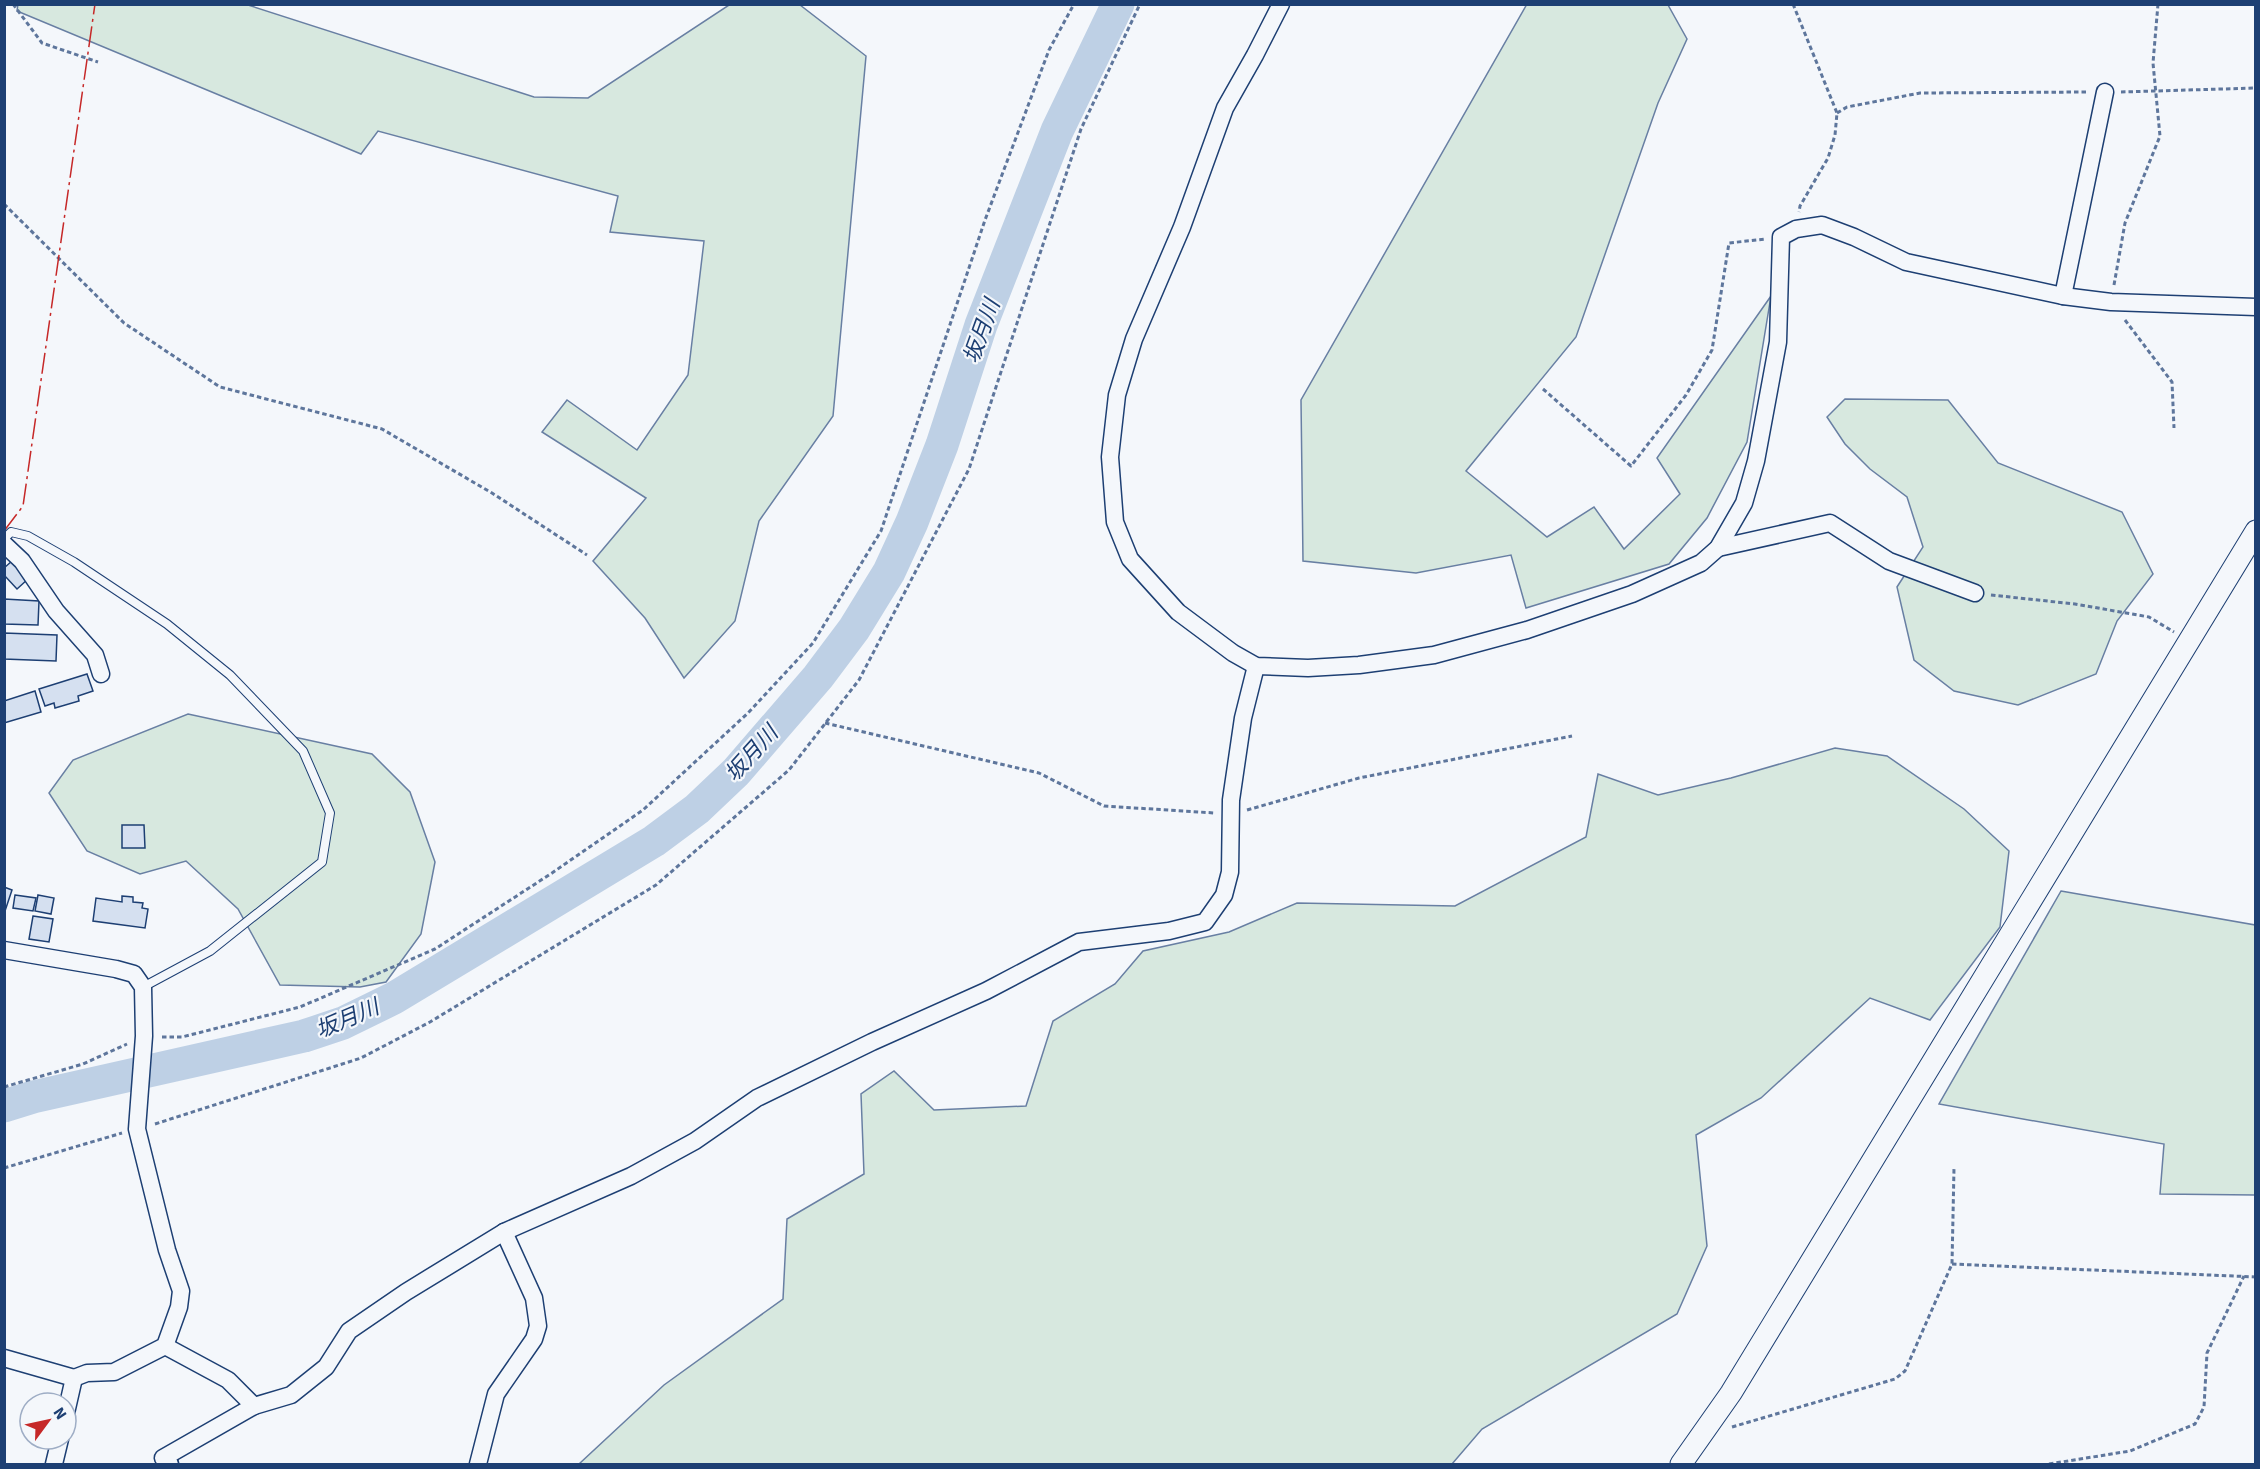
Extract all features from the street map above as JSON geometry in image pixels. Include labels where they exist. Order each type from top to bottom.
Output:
[{"type":"street","points":[[1281,4],[1225,108],[1182,227],[1134,339],[1117,395],[1110,457],[1115,522],[1130,559],[1178,612],[1233,653],[1256,666],[1308,668],[1349,666],[1434,655],[1527,630],[1632,594],[1701,563],[1718,548],[1743,503],[1756,461],[1778,342],[1789,233],[1822,225],[1854,237],[1906,262],[2063,296],[2111,302],[2256,307]]},
{"type":"street","points":[[2063,296],[2105,92]]},
{"type":"street","points":[[1718,548],[1830,523],[1888,561],[1975,593]]},
{"type":"street","points":[[1681,1464],[1731,1393],[2256,531]]},
{"type":"street","points":[[4,544],[22,561],[56,611],[95,655],[101,674]]},
{"type":"street","points":[[170,1464],[163,1458],[254,1406],[291,1395],[326,1367],[349,1331],[406,1292],[504,1232],[631,1176],[695,1141],[757,1098],[872,1042],[986,991],[1079,942],[1170,931],[1204,922],[1224,895],[1230,872],[1231,814],[1243,718],[1256,666]]},
{"type":"street","points":[[4,950],[116,969],[134,974],[143,987],[144,1036],[137,1129],[167,1250],[181,1291],[179,1307],[165,1346],[114,1372],[87,1373],[74,1378],[4,1358]]},
{"type":"street","points":[[478,1464],[496,1395],[534,1339],[538,1326],[534,1298],[504,1232]]},
{"type":"street","points":[[165,1346],[228,1380],[254,1406]]},
{"type":"street","points":[[71,1391],[74,1378]]},
{"type":"lane","points":[[4,538],[11,532],[28,536],[74,562],[167,624],[230,675],[303,751],[330,813],[322,862],[210,951],[143,987]]},
{"type":"path","points":[[13,4],[42,43],[98,63]]},
{"type":"path","points":[[4,1087],[83,1064],[144,1036],[182,1037],[300,1007],[435,949],[552,873],[643,810],[748,714],[813,643],[881,531],[985,220],[1049,50],[1074,4]]},
{"type":"path","points":[[4,1168],[137,1129],[361,1058],[430,1022],[656,885],[789,770],[859,680],[969,469],[1081,129],[1140,4]]},
{"type":"path","points":[[1543,389],[1632,466],[1686,395],[1712,350],[1729,243],[1789,233],[1800,206],[1828,158],[1835,135],[1837,113],[1793,4]]},
{"type":"path","points":[[2157,4],[2152,63],[2160,136],[2125,223],[2111,302],[2172,382],[2174,428]]},
{"type":"path","points":[[2155,91],[2256,88]]},
{"type":"path","points":[[1837,113],[1847,107],[1920,93],[2032,91]]},
{"type":"path","points":[[4,204],[124,323],[220,387],[382,429],[492,493],[587,555]]},
{"type":"path","points":[[1975,593],[2075,604],[2149,617],[2188,641]]},
{"type":"path","points":[[825,723],[1039,773],[1104,806],[1231,814],[1359,778],[1572,736]]},
{"type":"path","points":[[1709,1425],[1733,1427],[1895,1379],[1905,1371],[1953,1264],[1954,1168]]},
{"type":"path","points":[[1953,1264],[2256,1277]]},
{"type":"path","points":[[2049,1464],[2130,1451],[2194,1424],[2204,1407],[2207,1353],[2244,1276]]},
{"type":"shaded area","points":[[18,4],[248,5],[534,97],[588,98],[729,5],[800,5],[866,56],[833,416],[759,521],[735,621],[684,678],[645,618],[593,561],[646,498],[542,432],[567,400],[637,450],[688,375],[704,241],[610,232],[618,196],[378,131],[361,154],[17,11]]},
{"type":"shaded area","points":[[1527,4],[1668,5],[1687,39],[1658,103],[1576,337],[1466,471],[1547,537],[1594,507],[1624,549],[1680,494],[1657,458],[1771,296],[1747,442],[1707,518],[1669,564],[1526,608],[1511,555],[1416,573],[1303,561],[1301,400]]},
{"type":"shaded area","points":[[1845,399],[1948,400],[1998,463],[2122,512],[2153,574],[2117,621],[2096,674],[2018,705],[1954,691],[1914,660],[1897,587],[1923,547],[1907,497],[1870,469],[1845,444],[1827,417]]},
{"type":"shaded area","points":[[188,714],[372,754],[410,792],[435,862],[421,934],[386,982],[360,987],[280,985],[238,909],[186,861],[140,874],[87,851],[49,793],[73,760]]},
{"type":"shaded area","points":[[1835,748],[1887,756],[1964,809],[2009,851],[2000,927],[1930,1020],[1870,998],[1761,1098],[1696,1135],[1707,1246],[1677,1314],[1482,1429],[1452,1464],[579,1464],[664,1385],[783,1299],[787,1219],[864,1174],[861,1094],[894,1071],[934,1110],[1026,1106],[1053,1021],[1115,984],[1143,951],[1229,932],[1297,903],[1455,906],[1586,837],[1598,774],[1658,795],[1731,778]]},
{"type":"shaded area","points":[[2061,891],[2255,925],[2255,1195],[2160,1194],[2164,1144],[1939,1104]]},
{"type":"building","points":[[12,561],[28,579],[17,589],[4,575],[4,568]]},
{"type":"building","points":[[4,599],[39,601],[38,625],[4,624]]},
{"type":"building","points":[[4,633],[57,635],[56,661],[4,659]]},
{"type":"building","points":[[87,674],[93,691],[78,696],[79,701],[55,708],[54,703],[45,706],[39,689]]},
{"type":"building","points":[[35,691],[41,712],[4,723],[4,701]]},
{"type":"building","points":[[122,825],[144,825],[145,848],[122,848]]},
{"type":"building","points":[[4,887],[12,890],[4,914]]},
{"type":"building","points":[[15,895],[36,898],[33,911],[13,908]]},
{"type":"building","points":[[38,895],[54,898],[51,914],[35,911]]},
{"type":"building","points":[[122,896],[133,897],[133,902],[143,903],[142,908],[148,909],[145,928],[93,921],[96,898],[122,902]]},
{"type":"building","points":[[33,916],[53,919],[49,942],[29,939]]},
{"type":"waterway","name":"坂月川","points":[[4,1106],[33,1097],[304,1036],[343,1023],[394,998],[654,841],[697,809],[736,772],[818,677],[854,629],[889,572],[912,522],[942,445],[981,325],[1057,131],[1118,4]]},
{"type":"power","points":[[4,531],[23,506],[95,4]]}]
